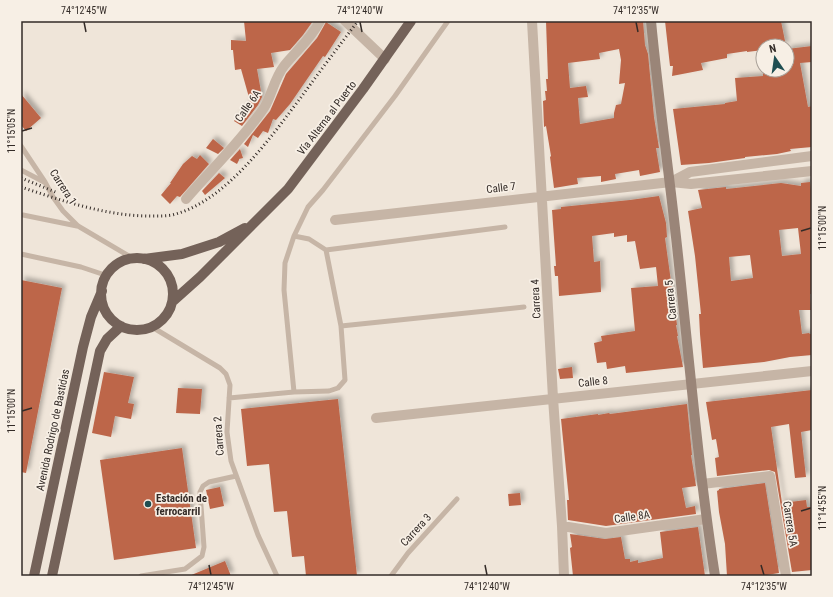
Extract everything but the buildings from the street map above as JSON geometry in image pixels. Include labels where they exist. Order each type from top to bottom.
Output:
[{"type":"main road","name":"Vía Alterna al Puerto","points":[[172,302],[200,277],[288,190],[385,59],[411,21]]},
{"type":"main road","name":"Vía Alterna al Puerto","points":[[138,259],[182,254],[219,242],[253,223]]},
{"type":"main road","points":[[138,259],[125,261],[117,265],[105,278],[102,291],[102,302],[106,312],[112,320],[131,330],[142,330],[152,327],[161,321],[168,312],[172,302]]},
{"type":"main road","name":"Carrera 1","points":[[138,259],[154,263],[163,270],[170,279],[173,291],[172,302]]},
{"type":"main road","name":"Avenida Rodrigo de Bastidas","points":[[34,576],[83,347],[91,317],[102,291]]},
{"type":"main road","points":[[52,576],[100,351],[107,339],[121,326]]},
{"type":"street","name":"Calle 6A","points":[[186,199],[259,114],[267,102],[284,66],[310,38],[320,21]]},
{"type":"street","points":[[345,21],[385,59]]},
{"type":"street","name":"Carrera 4","points":[[532,21],[564,576]]},
{"type":"street","name":"Carrera 5","points":[[652,21],[656,69],[671,182],[702,484],[715,576]]},
{"type":"street","name":"Calle 7","points":[[671,182],[690,172],[812,156]]},
{"type":"street","name":"Calle 7","points":[[335,220],[542,195],[671,182],[691,184],[812,171]]},
{"type":"street","name":"Calle 8","points":[[376,418],[812,371]]},
{"type":"street","name":"Carrera 5A","points":[[702,484],[770,476],[786,576]]},
{"type":"street","name":"Calle 8A","points":[[562,526],[606,533],[706,519]]},
{"type":"lane","points":[[294,392],[284,290],[285,262],[294,236],[308,207],[323,190],[395,96],[448,21]]},
{"type":"lane","name":"Carrera 1","points":[[21,146],[53,197],[63,211],[78,226],[138,259]]},
{"type":"lane","points":[[21,170],[45,182]]},
{"type":"lane","points":[[23,215],[78,226]]},
{"type":"lane","points":[[294,236],[309,239],[326,250],[505,227]]},
{"type":"lane","points":[[229,398],[294,392],[329,391],[338,388],[345,380],[341,326],[326,250]]},
{"type":"lane","points":[[21,254],[81,267],[102,274],[105,278]]},
{"type":"lane","points":[[341,326],[524,307]]},
{"type":"lane","name":"Carrera 2","points":[[152,327],[220,368],[226,374],[230,385],[228,440],[231,461],[258,535],[277,576]]},
{"type":"lane","points":[[141,576],[185,569],[202,556],[204,547],[200,492],[203,486],[208,482],[236,476]]},
{"type":"lane","name":"Carrera 3","points":[[391,576],[408,553],[457,499]]},
{"type":"lane","points":[[185,569],[187,576]]},
{"type":"railway","points":[[21,187],[53,198],[120,214],[137,216],[168,216],[192,208],[211,197],[228,183],[261,149],[358,21]]},
{"type":"railway","points":[[21,178],[58,193]]},
{"type":"place","name":"Estación de ferrocarril","points":[[148,504]]}]
